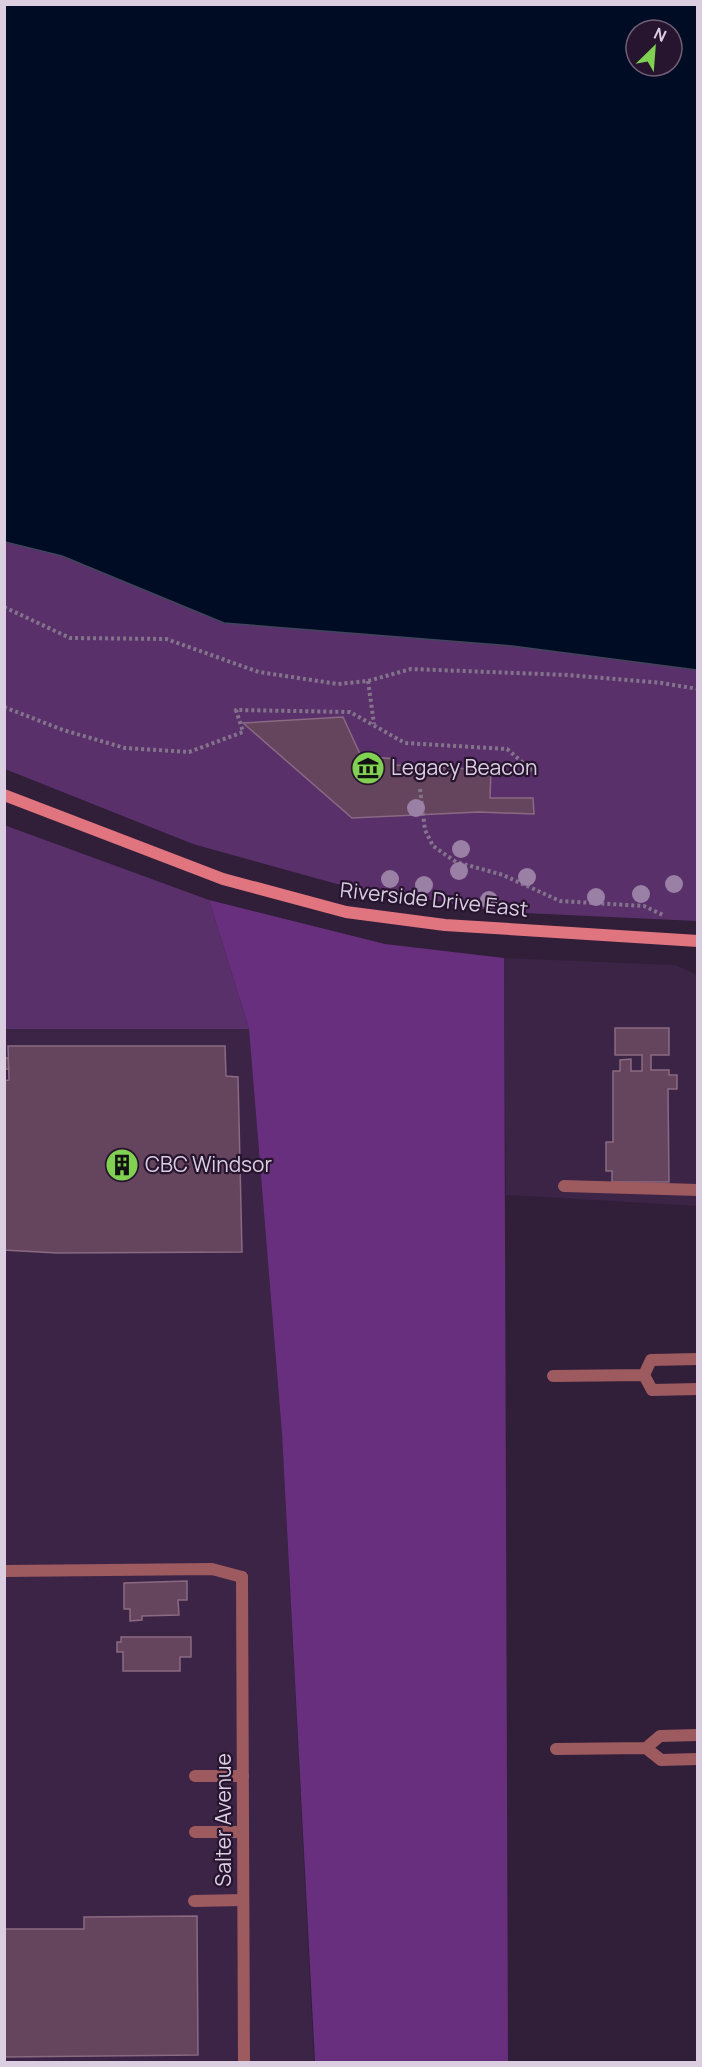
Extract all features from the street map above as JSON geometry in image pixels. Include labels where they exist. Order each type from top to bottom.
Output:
[{"type":"main road","name":"Riverside Drive East","points":[[4,795],[223,879],[346,912],[445,925],[698,941]]},
{"type":"street","points":[[564,1186],[698,1190]]},
{"type":"street","points":[[644,1375],[651,1360],[698,1359]]},
{"type":"street","points":[[553,1376],[644,1375]]},
{"type":"street","points":[[644,1375],[652,1389],[698,1389]]},
{"type":"street","name":"Salter Avenue","points":[[4,1571],[212,1569],[242,1577],[244,2062]]},
{"type":"street","points":[[646,1748],[660,1736],[698,1735]]},
{"type":"street","points":[[556,1749],[646,1748],[661,1760],[698,1759]]},
{"type":"street","points":[[195,1776],[243,1776]]},
{"type":"street","points":[[195,1832],[243,1832]]},
{"type":"street","points":[[194,1901],[243,1900]]},
{"type":"path","points":[[4,607],[70,638],[166,639],[258,672],[338,684],[368,681],[411,669],[568,675],[662,682],[698,689]]},
{"type":"path","points":[[368,681],[374,725]]},
{"type":"path","points":[[4,706],[63,730],[125,748],[189,752],[243,732],[236,710],[350,712],[405,742],[507,749],[535,772]]},
{"type":"path","points":[[420,789],[425,830],[433,846],[456,862],[503,875],[560,901],[644,906],[663,915]]},
{"type":"shaded area","points":[[4,542],[62,556],[224,623],[512,646],[697,670],[697,921],[501,912],[337,884],[193,844],[5,769]]},
{"type":"shaded area","points":[[4,825],[209,900],[249,1029],[5,1029]]},
{"type":"shaded area","points":[[209,900],[385,944],[504,958],[508,2062],[315,2062],[282,1434],[249,1029]]},
{"type":"shaded area","points":[[504,958],[675,965],[695,974],[698,978],[697,1206],[506,1195]]},
{"type":"shaded area","points":[[4,1029],[249,1029],[282,1434],[314,2062],[5,2062]]},
{"type":"water","points":[[5,4],[697,5],[697,670],[512,646],[224,623],[62,556],[5,542]]},
{"type":"building","name":"Legacy Beacon","points":[[343,717],[361,756],[395,759],[394,765],[491,770],[490,798],[533,798],[534,814],[479,812],[352,818],[243,723]]},
{"type":"building","points":[[615,1028],[669,1028],[669,1055],[651,1055],[651,1070],[669,1070],[669,1075],[677,1075],[677,1089],[668,1089],[669,1182],[612,1182],[612,1171],[606,1171],[606,1142],[613,1142],[613,1071],[620,1071],[620,1060],[631,1059],[631,1071],[642,1071],[642,1055],[615,1055]]},
{"type":"building","name":"CBC Windsor","points":[[8,1046],[225,1046],[226,1076],[238,1077],[242,1252],[57,1253],[4,1250],[4,1081],[9,1080]]},
{"type":"building","points":[[4,1058],[8,1058],[9,1069],[4,1069]]},
{"type":"building","points":[[187,1581],[187,1600],[178,1600],[179,1615],[142,1616],[142,1620],[130,1621],[130,1609],[124,1609],[124,1583]]},
{"type":"building","points":[[121,1637],[191,1637],[191,1657],[180,1657],[180,1671],[123,1671],[123,1652],[117,1652],[117,1642],[121,1642]]},
{"type":"building","points":[[197,1916],[198,2055],[4,2057],[4,1929],[84,1929],[84,1917]]},
{"type":"place","name":"Legacy Beacon","points":[[368,768]]},
{"type":"place","name":"CBC Windsor","points":[[122,1165]]}]
